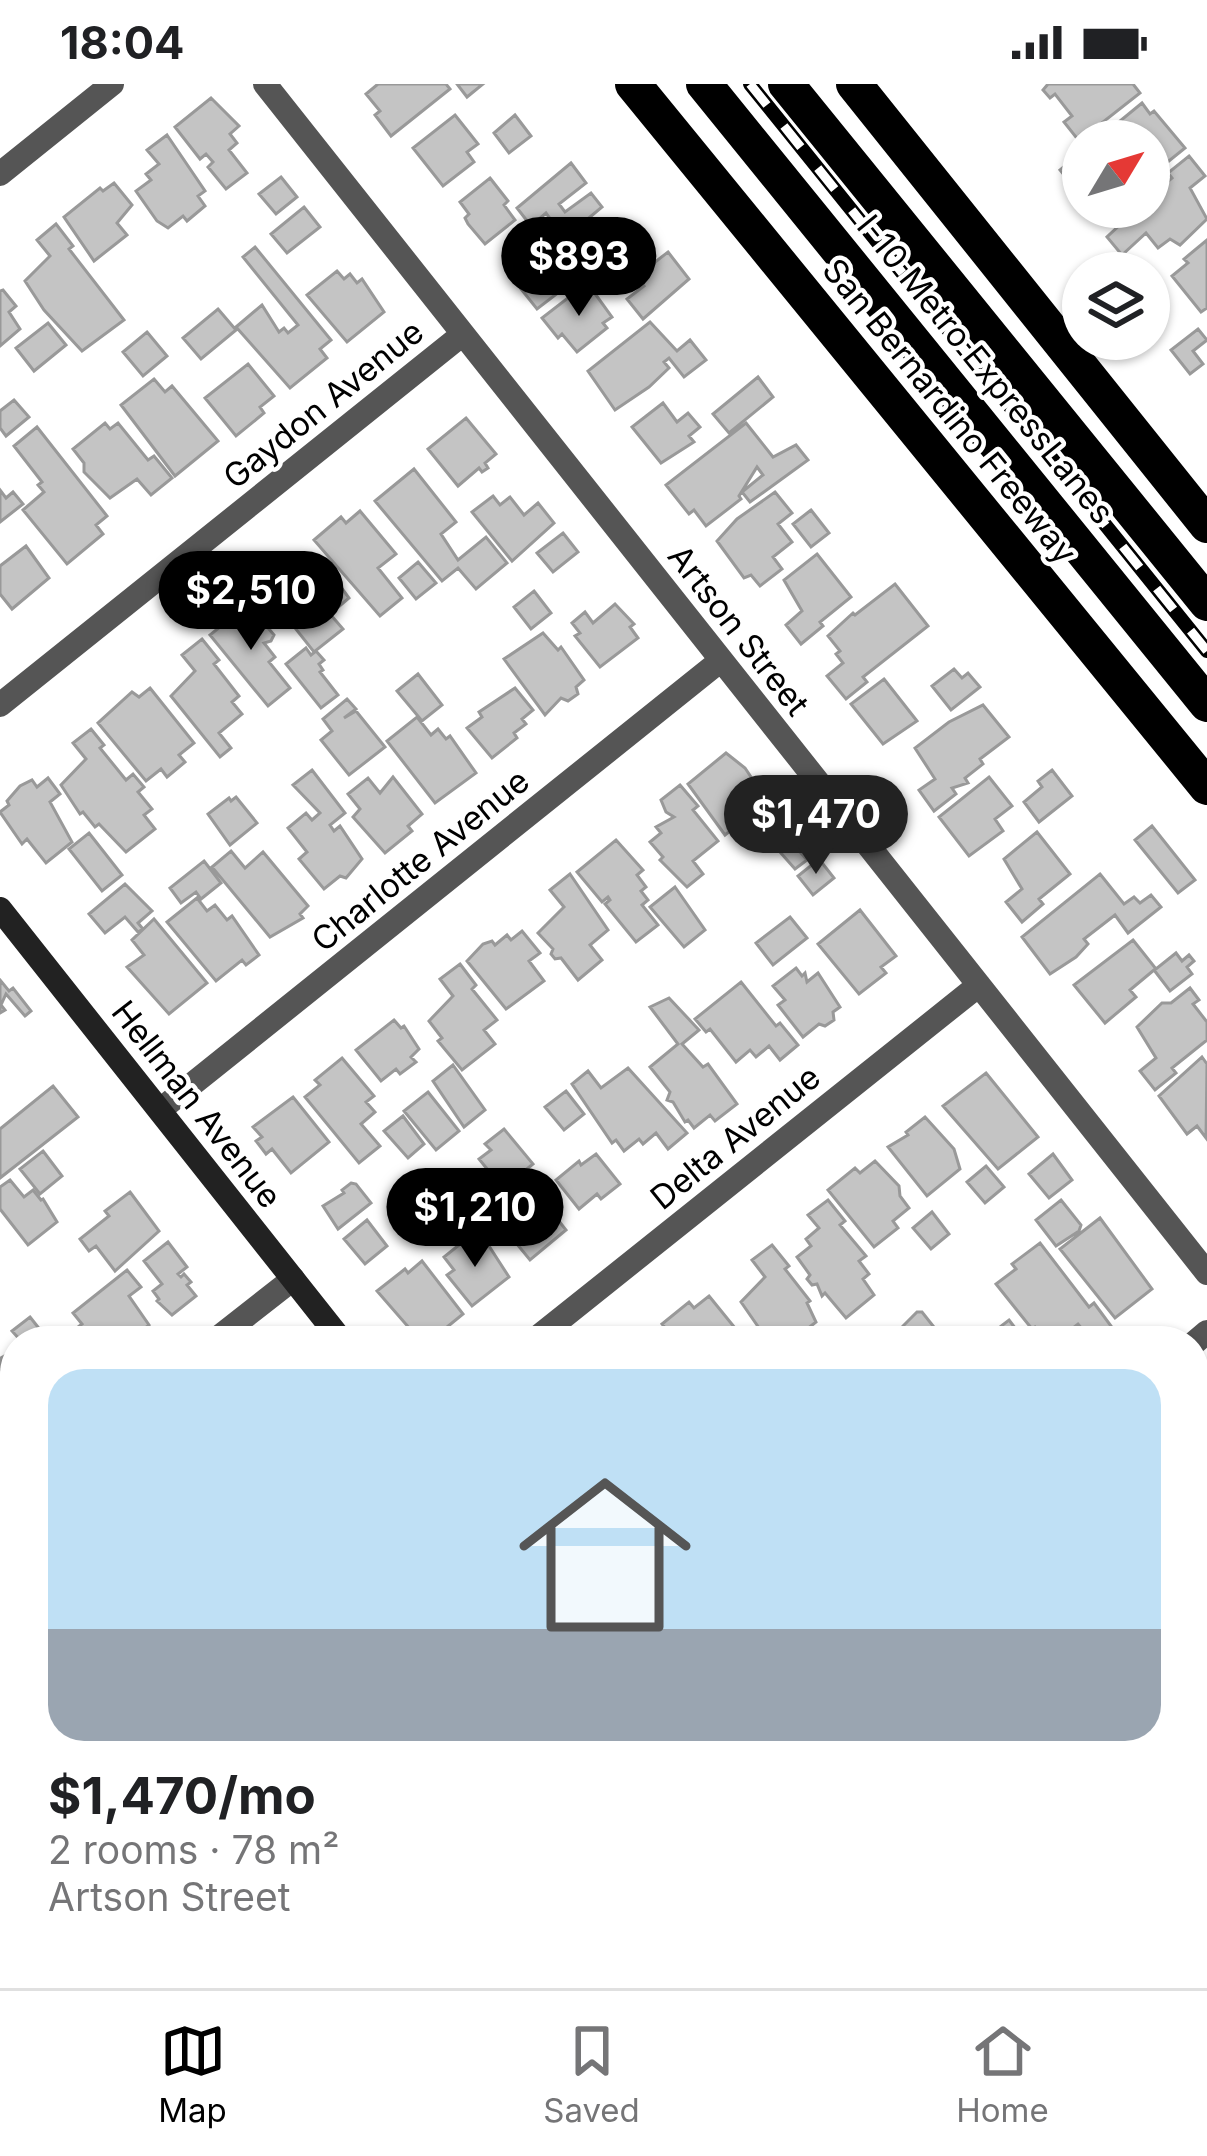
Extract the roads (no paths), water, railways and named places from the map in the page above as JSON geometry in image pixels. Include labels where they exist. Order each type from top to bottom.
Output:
[{"type":"highway","name":"San Bernardino Freeway","points":[[633,84],[1207,787]]},
{"type":"highway","name":"I-10 Metro ExpressLanes","points":[[704,84],[1207,704]]},
{"type":"highway","name":"I-10 Metro ExpressLanes","points":[[786,84],[1207,603]]},
{"type":"highway","points":[[854,84],[1207,525]]},
{"type":"street","points":[[0,174],[112,84]]},
{"type":"street","name":"Artson Street","points":[[265,84],[1207,1273]]},
{"type":"street","name":"Gaydon Avenue","points":[[0,705],[463,334]]},
{"type":"street","name":"Charlotte Avenue","points":[[160,1110],[720,661]]},
{"type":"street","name":"Hellman Avenue","points":[[0,909],[330,1326]]},
{"type":"street","name":"Delta Avenue","points":[[552,1326],[979,985]]},
{"type":"street","points":[[233,1326],[292,1279]]},
{"type":"railway","points":[[750,84],[1207,651]]}]
